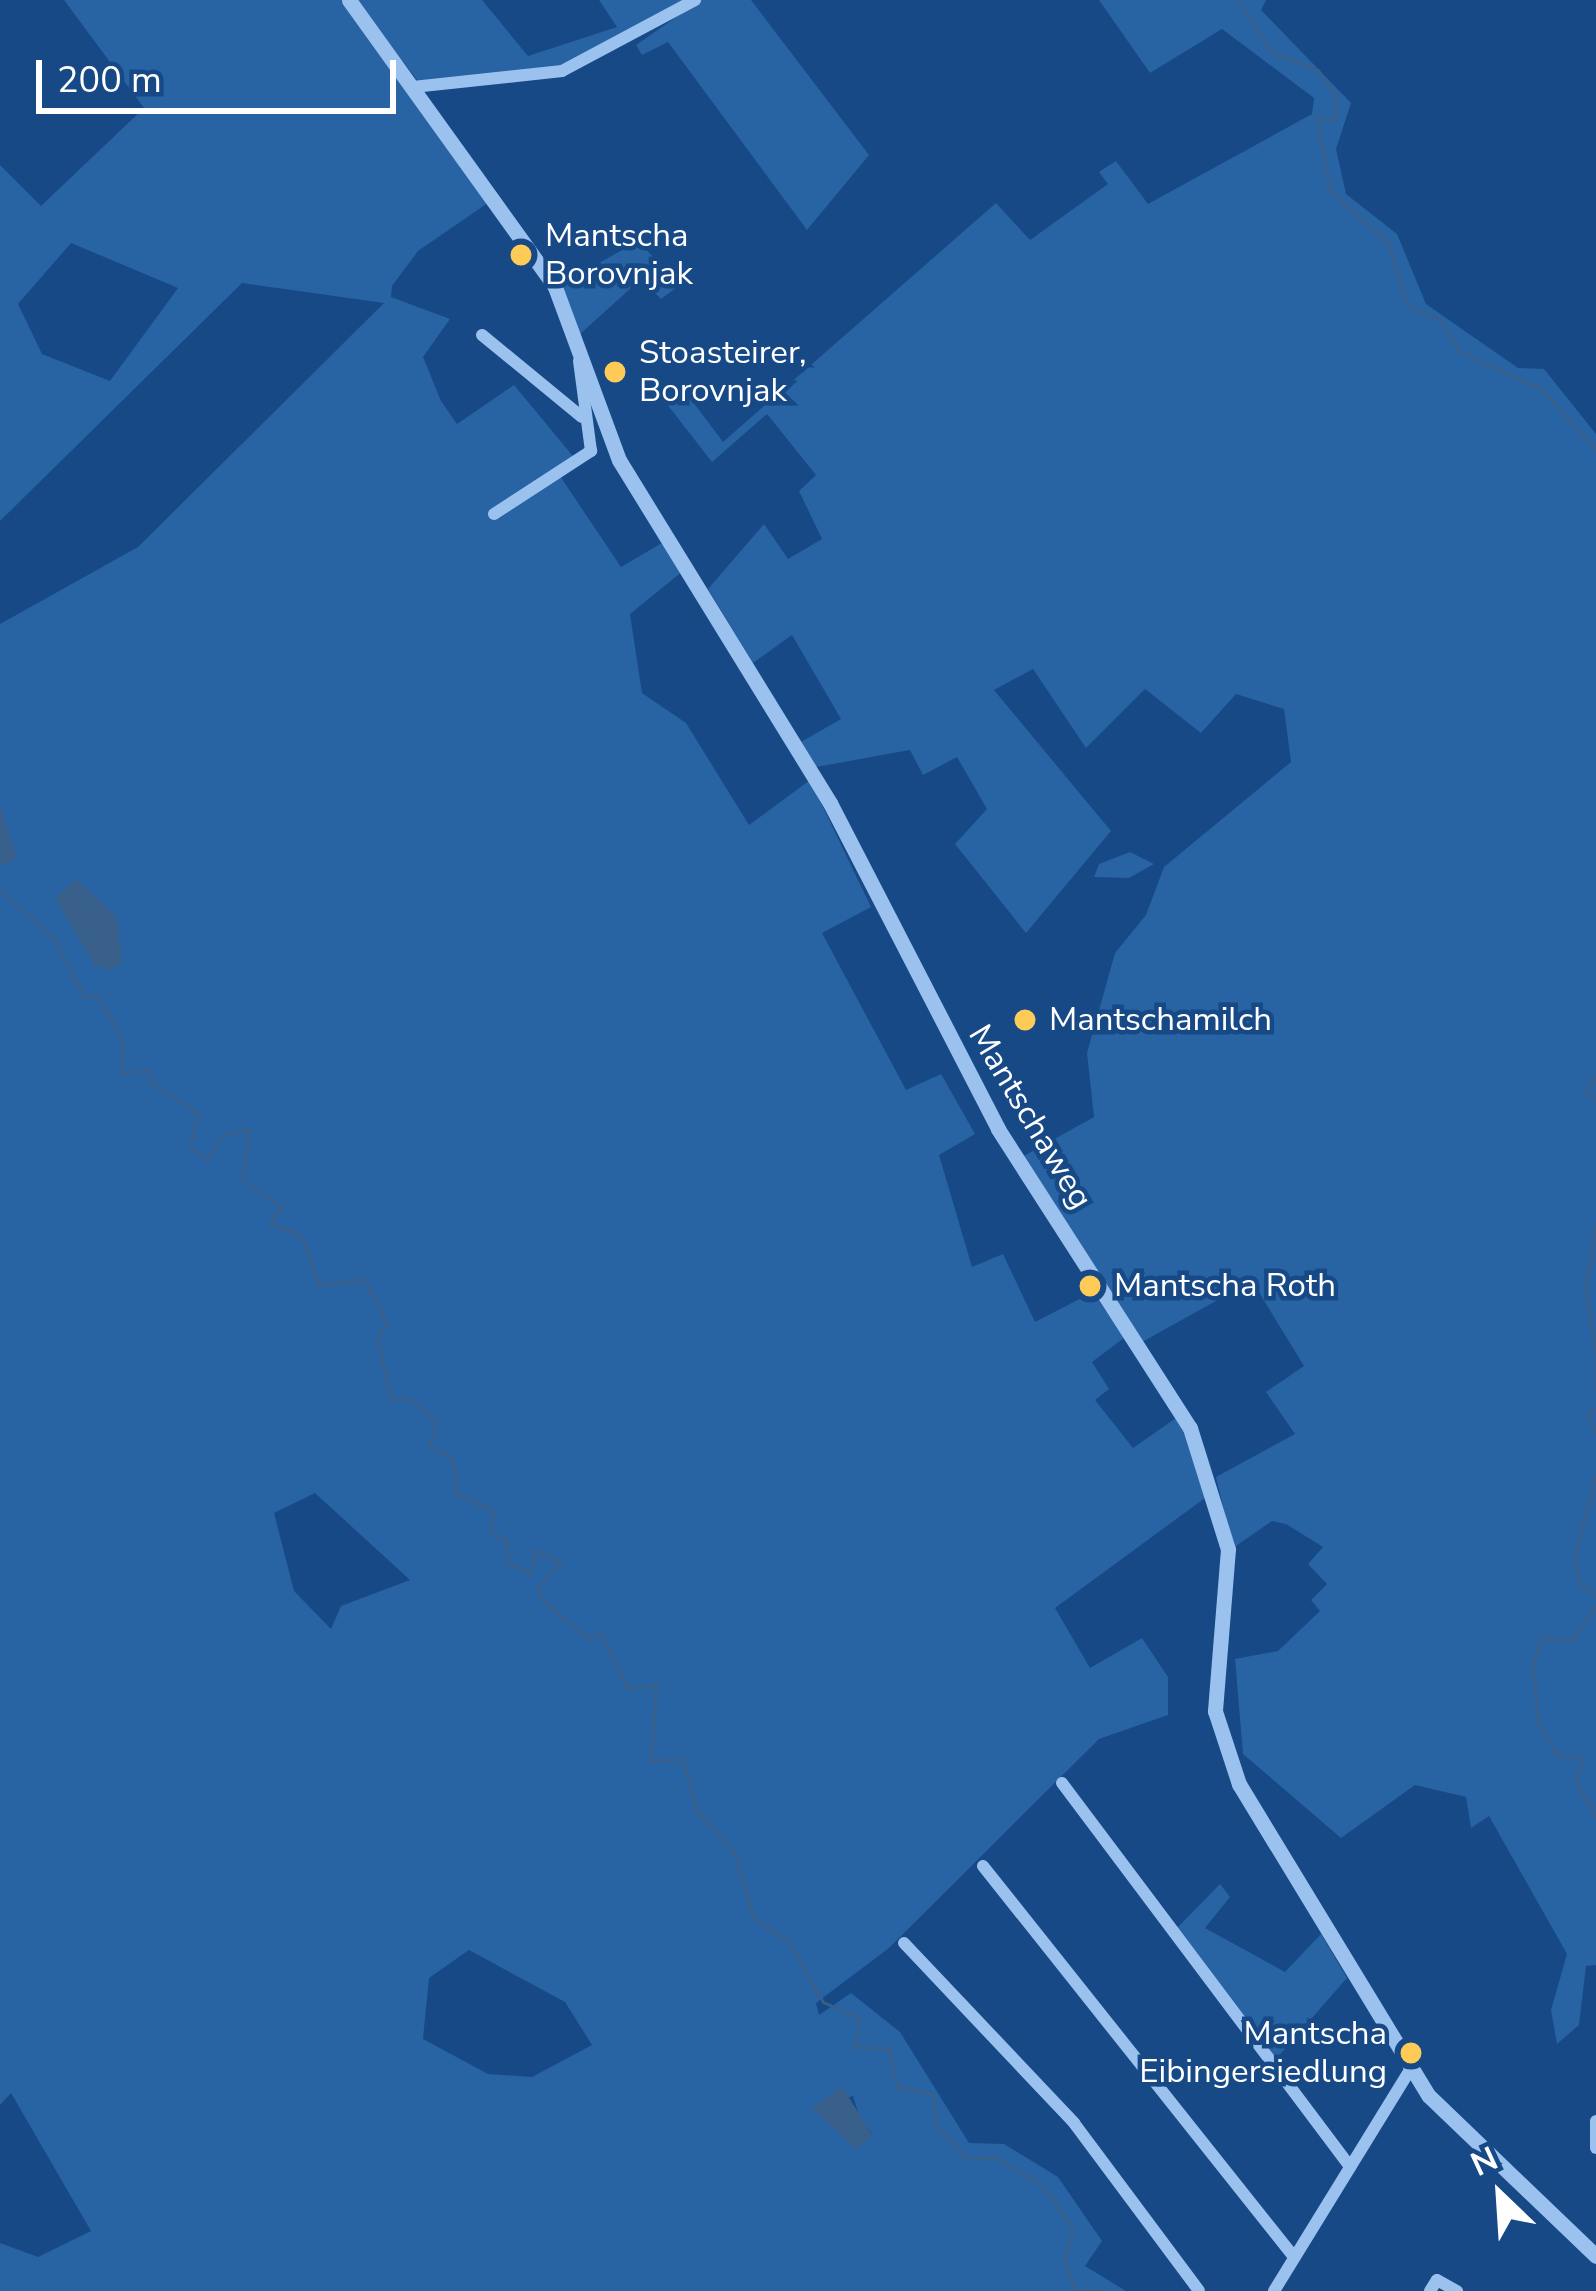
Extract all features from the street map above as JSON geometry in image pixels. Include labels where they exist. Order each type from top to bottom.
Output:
[{"type":"street","name":"Mantschaweg","points":[[349,0],[531,247],[619,460],[830,803],[998,1130],[1190,1428],[1228,1549],[1220,1742],[1410,2070],[1522,2195],[1596,2255]]},
{"type":"street","points":[[662,0],[670,15]]},
{"type":"street","points":[[413,87],[562,71],[695,0]]},
{"type":"street","points":[[482,335],[582,417]]},
{"type":"street","points":[[579,358],[582,417],[591,438],[619,460]]},
{"type":"street","points":[[494,514],[580,466],[591,438]]},
{"type":"street","points":[[1062,1783],[1350,2167]]},
{"type":"street","points":[[983,1866],[1294,2257]]},
{"type":"street","points":[[904,1943],[1074,2123],[1199,2291]]},
{"type":"street","points":[[1274,2291],[1410,2070]]},
{"type":"street","points":[[1596,2121],[1596,2148]]},
{"type":"street","points":[[1430,2291],[1437,2280],[1457,2291]]},
{"type":"shaded area","points":[[64,0],[342,0],[495,198],[418,251],[392,286],[391,297],[450,319],[423,357],[441,401],[457,424],[514,385],[577,461],[560,476],[621,567],[667,540],[683,571],[630,614],[642,693],[686,723],[749,825],[810,780],[871,907],[822,933],[906,1090],[941,1074],[975,1134],[939,1155],[972,1267],[1003,1254],[1035,1322],[1093,1292],[1124,1338],[1092,1362],[1109,1389],[1095,1400],[1133,1448],[1176,1418],[1184,1431],[1205,1498],[1055,1608],[1090,1668],[1142,1638],[1168,1677],[1168,1715],[1099,1739],[889,1948],[816,2003],[819,2015],[851,1993],[900,2032],[969,2143],[1004,2144],[1058,2177],[1102,2241],[1085,2266],[1126,2291],[0,2291],[0,2243],[38,2257],[91,2231],[11,2093],[0,2105],[0,624],[138,547],[384,303],[242,283],[0,521],[0,165],[41,206],[144,108]],"holes":[[[71,243],[178,288],[110,381],[42,354],[18,304]],[[315,1493],[410,1580],[341,1606],[331,1629],[294,1591],[274,1513]],[[469,1950],[565,2002],[592,2045],[532,2077],[488,2074],[423,2039],[429,1978]],[[853,2096],[872,2134],[812,2109]]]},
{"type":"shaded area","points":[[355,0],[482,0],[528,56],[617,27],[599,0],[685,0],[560,68],[418,81]]},
{"type":"shaded area","points":[[701,0],[751,0],[869,155],[807,230],[668,42],[642,55],[636,45]]},
{"type":"shaded area","points":[[1099,0],[1266,0],[1261,10],[1351,103],[1336,149],[1346,194],[1397,234],[1426,304],[1518,368],[1544,369],[1596,434],[1596,1965],[1586,1966],[1579,2025],[1557,2044],[1551,2010],[1567,1954],[1489,1816],[1471,1828],[1466,1797],[1415,1785],[1341,1838],[1243,1754],[1235,1659],[1278,1651],[1320,1611],[1311,1600],[1327,1584],[1308,1564],[1323,1547],[1286,1524],[1272,1521],[1233,1548],[1216,1477],[1295,1434],[1266,1392],[1304,1366],[1252,1281],[1142,1342],[1022,1157],[1094,1117],[1087,1053],[1115,953],[1146,915],[1164,867],[1291,762],[1284,709],[1236,694],[1201,733],[1145,689],[1086,748],[1033,669],[994,690],[1111,831],[1026,933],[955,844],[987,809],[957,757],[923,775],[910,750],[816,767],[801,742],[841,719],[792,635],[753,663],[708,589],[764,524],[788,559],[822,539],[799,491],[816,475],[767,414],[712,462],[663,399],[681,386],[723,442],[996,203],[1030,240],[1108,184],[1099,172],[1116,161],[1148,204],[1312,114],[1314,98],[1222,29],[1150,73]]},
{"type":"shaded area","points":[[638,241],[680,285],[661,299],[641,279],[579,335],[560,285]]},
{"type":"shaded area","points":[[0,806],[17,858],[4,865],[0,864]]},
{"type":"shaded area","points":[[1130,852],[1154,864],[1129,878],[1094,877],[1099,864]]},
{"type":"shaded area","points":[[76,879],[117,917],[122,963],[110,970],[95,966],[55,898]]},
{"type":"shaded area","points":[[1220,1884],[1230,1897],[1205,1928],[1285,1972],[1321,1934],[1347,1978],[1276,2059],[1176,1929]]},
{"type":"shaded area","points":[[842,2086],[872,2135],[857,2150],[812,2108]]},
{"type":"waterway","points":[[1238,0],[1271,52],[1318,70],[1336,96],[1335,119],[1317,118],[1330,191],[1388,243],[1407,305],[1441,321],[1458,351],[1541,389],[1596,449]]},
{"type":"waterway","points":[[0,890],[53,937],[85,998],[97,995],[123,1040],[121,1073],[148,1070],[150,1083],[198,1113],[190,1147],[208,1159],[220,1136],[249,1129],[242,1180],[281,1207],[270,1223],[301,1235],[319,1285],[365,1279],[387,1324],[377,1337],[391,1400],[408,1398],[436,1421],[429,1447],[452,1458],[457,1494],[494,1512],[490,1532],[505,1539],[509,1563],[530,1574],[537,1550],[561,1563],[537,1588],[542,1600],[587,1638],[601,1633],[627,1688],[656,1685],[651,1761],[682,1759],[698,1813],[735,1854],[753,1917],[789,1942],[823,2002],[859,2018],[855,2047],[889,2048],[897,2087],[933,2094],[937,2126],[967,2159],[993,2157],[1041,2184],[1073,2228],[1064,2260],[1075,2291]]},
{"type":"waterway","points":[[1596,1075],[1586,1091],[1596,1100]]},
{"type":"waterway","points":[[1596,1224],[1585,1287],[1596,1353]]},
{"type":"waterway","points":[[1596,1356],[1596,1389]]},
{"type":"waterway","points":[[1596,1407],[1587,1416],[1596,1432]]},
{"type":"waterway","points":[[1596,1474],[1575,1555],[1579,1582],[1596,1596]]},
{"type":"waterway","points":[[1596,1605],[1572,1640],[1541,1638],[1533,1665],[1538,1723],[1557,1755],[1583,1757],[1576,1782],[1596,1818]]},
{"type":"waterway","points":[[1077,2290],[1102,2291]]},
{"type":"place","name":"Mantscha Borovnjak","points":[[521,255]]},
{"type":"place","name":"Stoasteirer, Borovnjak","points":[[615,372]]},
{"type":"place","name":"Mantschamilch","points":[[1025,1020]]},
{"type":"place","name":"Mantscha Roth","points":[[1090,1286]]},
{"type":"place","name":"Mantscha Eibingersiedlung","points":[[1411,2053]]}]
